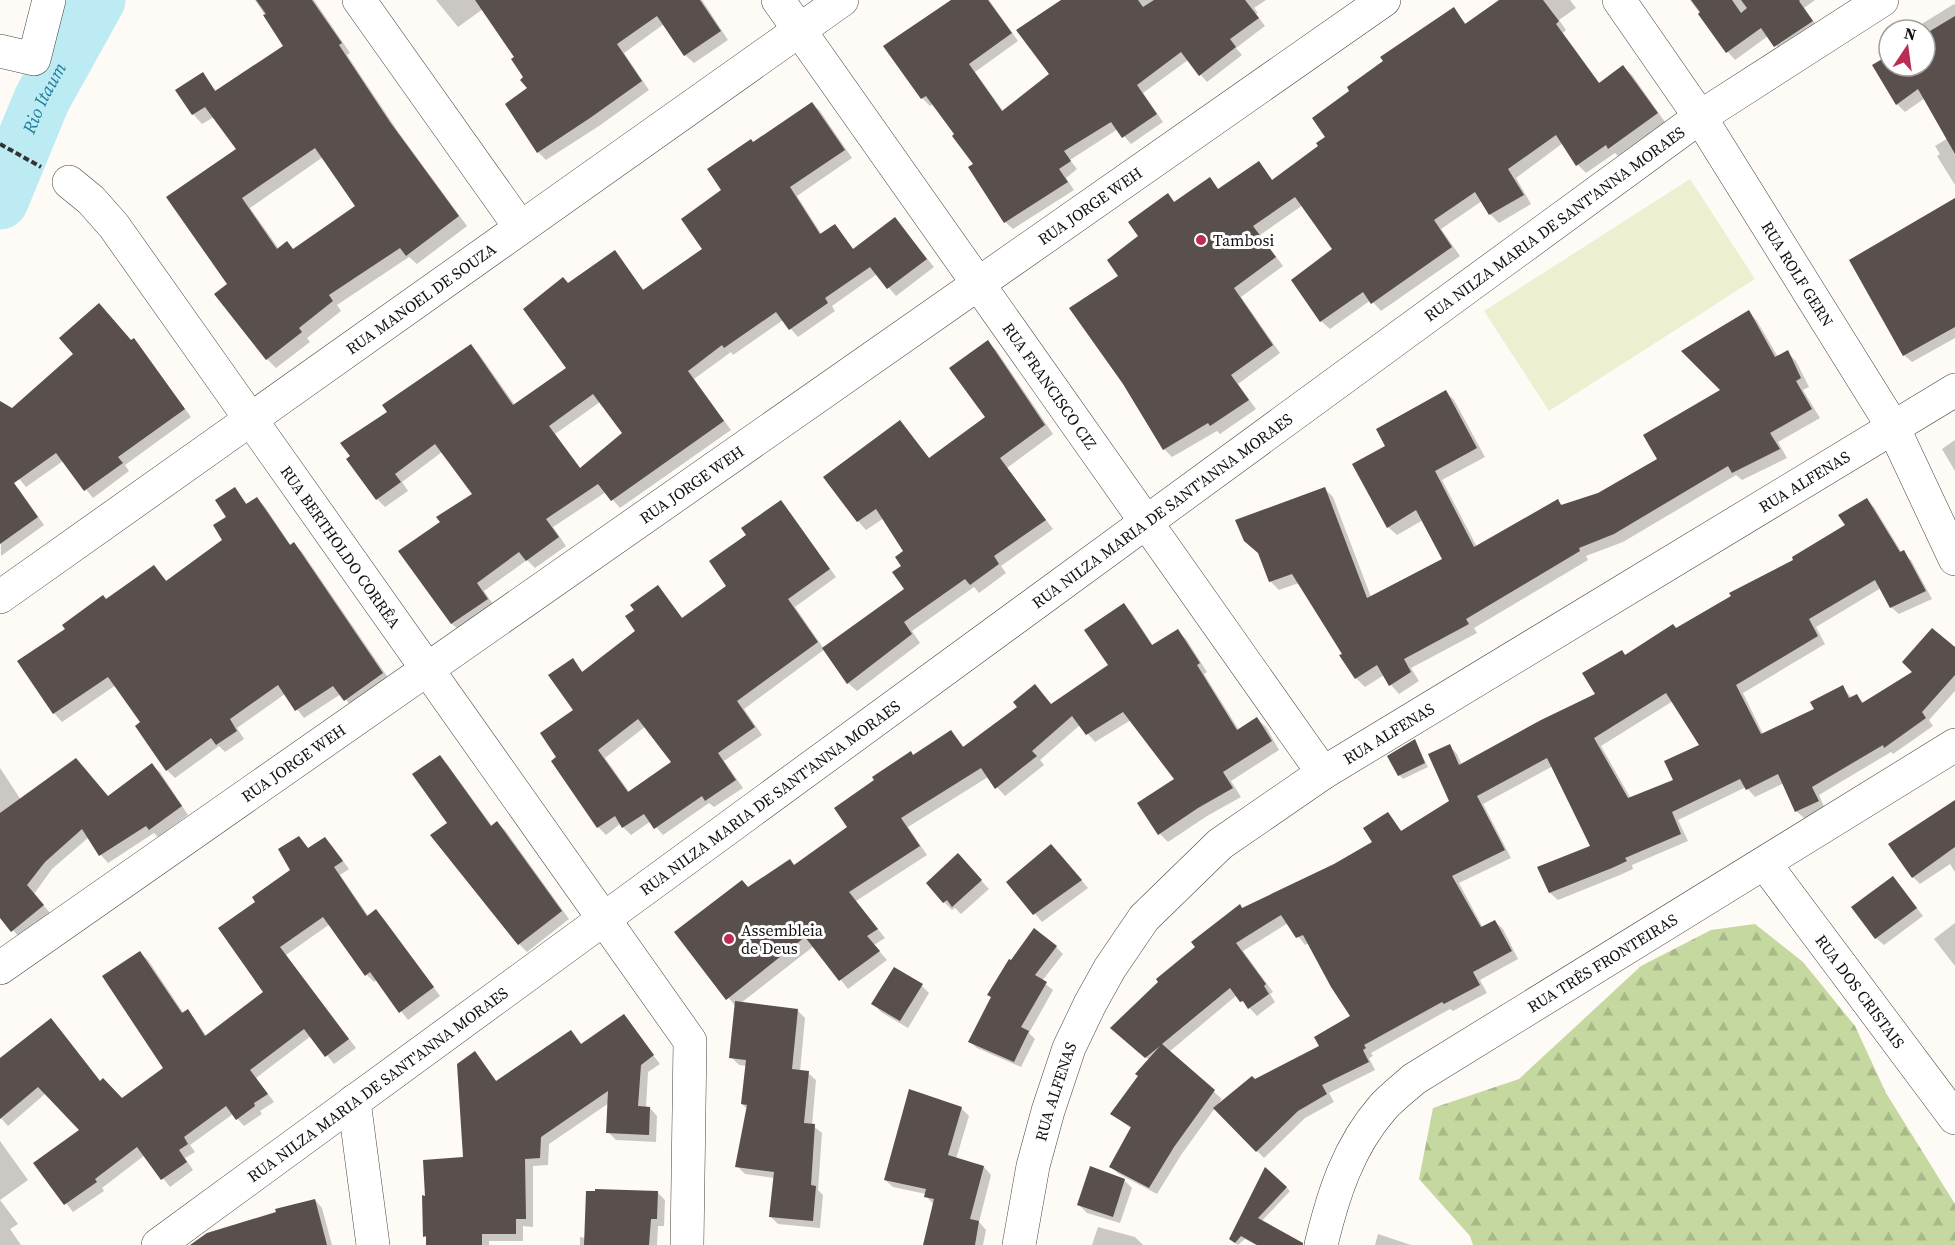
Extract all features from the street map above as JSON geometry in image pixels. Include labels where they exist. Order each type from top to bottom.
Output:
[{"type":"street","points":[[0,51],[34,59],[49,0]]},
{"type":"street","points":[[358,0],[520,227]]},
{"type":"street","name":"RUA FRANCISCO CIZ","points":[[778,0],[1323,772]]},
{"type":"street","name":"RUA MANOEL DE SOUZA","points":[[0,597],[842,0]]},
{"type":"street","name":"RUA JORGE WEH","points":[[0,968],[1384,0]]},
{"type":"street","name":"RUA ROLF GERN","points":[[1620,0],[1700,117],[1893,427],[1955,560]]},
{"type":"street","name":"RUA NILZA MARIA DE SANT'ANNA MORAES","points":[[158,1245],[1700,117],[1882,0]]},
{"type":"street","name":"RUA BERTHOLDO CORRÊA","points":[[69,182],[91,200],[114,226],[690,1041],[687,1245]]},
{"type":"street","name":"RUA ALFENAS","points":[[1019,1245],[1033,1166],[1069,1048],[1110,968],[1144,918],[1220,844],[1323,772],[1955,390]]},
{"type":"street","name":"RUA TRÊS FRONTEIRAS","points":[[1321,1245],[1332,1198],[1345,1166],[1383,1107],[1414,1079],[1955,746]]},
{"type":"street","name":"RUA DOS CRISTAIS","points":[[1765,864],[1955,1118]]},
{"type":"street","points":[[354,1101],[373,1245]]},
{"type":"path","points":[[0,144],[69,182]]},
{"type":"green space","points":[[1690,179],[1755,279],[1549,411],[1484,311]]},
{"type":"green space","points":[[1755,924],[1803,962],[1855,1026],[1886,1093],[1955,1204],[1955,1245],[1473,1245],[1470,1236],[1419,1179],[1433,1108],[1519,1079],[1641,966],[1711,930]]},
{"type":"building","points":[[256,0],[312,0],[342,43],[339,45],[390,122],[459,216],[406,256],[400,248],[329,295],[333,301],[299,328],[302,332],[266,360],[214,294],[227,284],[166,197],[236,149],[205,107],[192,115],[175,90],[203,72],[215,91],[283,46],[263,15],[266,14]],"holes":[[[315,148],[355,206],[293,249],[287,241],[277,249],[242,198]]]},
{"type":"building","points":[[475,0],[700,0],[721,31],[684,56],[657,16],[617,44],[642,81],[537,153],[505,104],[527,88],[520,80],[523,77],[511,59],[514,57]]},
{"type":"building","points":[[951,0],[988,0],[1012,33],[969,64],[1002,111],[1049,74],[1016,30],[1061,0],[1138,0],[1143,7],[1154,0],[1245,0],[1259,18],[1230,39],[1236,47],[1199,76],[1181,52],[1137,85],[1157,114],[1122,138],[1111,122],[1064,151],[1071,161],[1059,169],[1068,182],[1004,223],[968,167],[973,164],[952,136],[954,134],[926,96],[921,99],[883,46]]},
{"type":"building","points":[[1499,0],[1543,0],[1559,21],[1556,24],[1599,83],[1623,65],[1658,113],[1608,149],[1606,145],[1576,166],[1556,135],[1508,169],[1524,195],[1489,215],[1475,192],[1434,220],[1452,247],[1371,304],[1363,292],[1320,322],[1291,280],[1332,249],[1295,197],[1253,226],[1276,257],[1234,288],[1273,345],[1231,375],[1249,400],[1210,426],[1208,423],[1163,450],[1123,384],[1069,308],[1118,276],[1107,260],[1138,236],[1128,222],[1168,193],[1174,202],[1210,177],[1218,189],[1259,161],[1272,180],[1318,146],[1316,143],[1325,137],[1312,118],[1349,91],[1347,87],[1383,61],[1380,57],[1454,7],[1465,24]]},
{"type":"building","points":[[1691,0],[1732,0],[1741,13],[1747,8],[1741,0],[1800,0],[1813,21],[1774,47],[1761,28],[1726,53],[1698,14],[1700,12]]},
{"type":"building","points":[[1955,16],[1955,154],[1918,89],[1896,105],[1880,78],[1937,78],[1937,27]]},
{"type":"building","points":[[1877,62],[1877,73],[1872,65]]},
{"type":"building","points":[[812,102],[845,150],[790,187],[820,234],[835,224],[853,249],[895,217],[927,259],[887,289],[870,267],[825,298],[828,303],[789,330],[776,312],[724,348],[722,345],[688,371],[724,421],[611,501],[598,484],[546,519],[559,537],[526,561],[519,552],[477,583],[488,599],[451,624],[398,551],[440,522],[436,517],[472,494],[435,444],[395,474],[401,482],[376,500],[346,459],[350,456],[340,443],[387,412],[382,405],[471,344],[513,405],[566,368],[523,309],[563,277],[568,283],[615,250],[643,290],[702,249],[681,219],[721,190],[707,169],[751,139],[753,142]],"holes":[[[593,394],[622,433],[580,468],[549,426]]]},
{"type":"building","points":[[1955,198],[1955,327],[1903,356],[1849,260]]},
{"type":"building","points":[[99,303],[131,340],[134,338],[185,409],[118,457],[123,463],[84,491],[56,453],[14,483],[38,517],[0,544],[0,401],[12,408],[73,354],[59,338]]},
{"type":"building","points":[[1749,310],[1775,357],[1788,350],[1801,378],[1796,381],[1812,409],[1770,433],[1780,449],[1732,473],[1728,466],[1614,534],[1579,548],[1580,551],[1466,619],[1469,624],[1404,659],[1411,672],[1389,686],[1377,665],[1355,679],[1292,574],[1269,582],[1258,553],[1244,541],[1235,520],[1325,487],[1367,598],[1442,559],[1416,510],[1387,528],[1352,464],[1385,446],[1376,429],[1446,390],[1477,448],[1435,471],[1474,547],[1558,499],[1561,505],[1598,493],[1657,459],[1643,435],[1720,390],[1681,351]]},
{"type":"building","points":[[988,340],[1045,425],[1000,458],[1046,520],[994,556],[999,564],[970,585],[965,579],[904,622],[912,634],[847,684],[822,648],[904,589],[892,572],[901,566],[895,557],[903,551],[876,509],[857,522],[823,477],[900,420],[929,458],[985,417],[949,368]]},
{"type":"building","points":[[235,487],[246,504],[257,497],[290,545],[294,542],[383,673],[344,701],[333,686],[295,711],[278,685],[230,719],[237,731],[216,745],[211,738],[166,771],[135,726],[140,722],[108,677],[53,714],[17,661],[65,629],[62,625],[103,595],[106,599],[154,565],[166,581],[222,540],[213,525],[226,517],[215,500]]},
{"type":"building","points":[[1867,498],[1900,552],[1904,550],[1926,591],[1890,608],[1875,580],[1809,619],[1818,636],[1736,685],[1761,734],[1814,709],[1810,702],[1843,685],[1849,698],[1857,694],[1862,703],[1912,672],[1902,662],[1932,628],[1955,647],[1955,675],[1922,712],[1926,718],[1884,748],[1883,745],[1812,787],[1819,801],[1795,812],[1778,774],[1746,790],[1740,779],[1672,812],[1681,834],[1625,858],[1627,861],[1612,868],[1549,893],[1537,867],[1590,846],[1547,758],[1477,796],[1505,850],[1452,876],[1481,927],[1495,920],[1512,951],[1473,972],[1480,985],[1444,1004],[1442,1002],[1364,1045],[1366,1048],[1363,1050],[1369,1062],[1322,1085],[1327,1094],[1298,1111],[1256,1152],[1213,1108],[1252,1076],[1255,1079],[1319,1046],[1314,1037],[1350,1016],[1331,987],[1303,935],[1296,938],[1281,915],[1236,943],[1266,984],[1264,986],[1269,994],[1248,1009],[1230,988],[1162,1044],[1215,1090],[1174,1147],[1149,1188],[1109,1167],[1131,1127],[1110,1114],[1138,1076],[1135,1074],[1160,1046],[1145,1058],[1110,1028],[1158,982],[1156,979],[1195,947],[1191,942],[1240,904],[1242,908],[1334,864],[1372,842],[1363,828],[1388,812],[1401,831],[1449,801],[1428,754],[1450,744],[1459,765],[1541,720],[1595,694],[1582,673],[1622,650],[1625,655],[1673,624],[1676,628],[1731,596],[1729,593],[1793,560],[1792,557],[1845,525],[1838,515]],"holes":[[[1666,693],[1699,745],[1664,761],[1673,780],[1628,798],[1594,738]]]},
{"type":"building","points":[[781,500],[830,569],[788,599],[818,642],[737,701],[755,727],[718,753],[736,780],[705,801],[702,796],[654,829],[644,814],[622,828],[615,816],[597,828],[551,761],[556,757],[540,733],[573,710],[548,675],[573,658],[582,672],[635,631],[625,616],[634,610],[630,605],[658,585],[682,618],[726,586],[709,561],[746,535],[741,528]],"holes":[[[638,719],[671,762],[628,792],[598,750]]]},
{"type":"building","points":[[1124,603],[1152,645],[1178,629],[1200,663],[1197,665],[1237,730],[1257,717],[1272,741],[1223,772],[1233,788],[1158,835],[1137,803],[1174,779],[1123,712],[1086,735],[1072,716],[1032,751],[1037,756],[995,789],[981,768],[901,818],[920,846],[849,892],[878,929],[867,936],[880,951],[839,981],[805,937],[726,1000],[674,932],[742,880],[748,887],[790,859],[794,865],[847,827],[834,808],[874,780],[872,777],[911,751],[913,755],[951,730],[963,747],[1017,707],[1013,702],[1035,684],[1051,704],[1108,665],[1084,630]]},
{"type":"building","points":[[1415,739],[1425,763],[1398,776],[1387,756]]},
{"type":"building","points":[[440,755],[491,826],[497,821],[562,911],[518,945],[430,835],[447,823],[412,774]]},
{"type":"building","points":[[76,758],[108,796],[152,763],[182,806],[149,830],[146,826],[99,856],[82,829],[45,862],[27,885],[44,905],[11,932],[0,918],[0,813]]},
{"type":"building","points":[[1955,800],[1955,847],[1912,878],[1888,844]]},
{"type":"building","points":[[299,836],[308,848],[325,837],[343,861],[334,867],[367,916],[376,909],[434,987],[399,1013],[370,972],[365,976],[323,917],[280,947],[349,1039],[325,1057],[304,1029],[250,1070],[268,1094],[254,1103],[255,1106],[236,1120],[226,1106],[184,1137],[188,1144],[179,1150],[187,1162],[161,1180],[137,1147],[95,1179],[97,1182],[64,1205],[33,1163],[79,1130],[38,1087],[0,1119],[0,1058],[51,1018],[100,1081],[103,1078],[122,1098],[163,1068],[102,976],[140,951],[182,1013],[188,1009],[205,1036],[263,992],[218,928],[255,902],[252,897],[290,870],[278,849]]},
{"type":"building","points":[[1051,844],[1082,880],[1033,915],[1006,882]]},
{"type":"building","points":[[958,853],[982,880],[952,907],[947,900],[943,903],[926,883]]},
{"type":"building","points":[[1893,876],[1917,908],[1875,939],[1851,907]]},
{"type":"building","points":[[1034,928],[1057,946],[1035,975],[1047,982],[1021,1027],[1029,1031],[1014,1062],[968,1042],[991,997],[987,995],[1009,959],[1011,960]]},
{"type":"building","points":[[894,967],[923,984],[900,1021],[871,1004]]},
{"type":"building","points":[[735,1001],[798,1009],[792,1069],[809,1071],[804,1123],[815,1124],[811,1185],[816,1186],[813,1221],[769,1217],[774,1172],[735,1167],[747,1105],[741,1104],[746,1060],[729,1058]]},
{"type":"building","points":[[624,1014],[654,1055],[641,1065],[638,1106],[650,1107],[649,1135],[606,1133],[608,1091],[541,1137],[540,1158],[525,1159],[526,1219],[516,1219],[516,1234],[482,1234],[482,1245],[426,1245],[426,1236],[423,1237],[422,1195],[425,1196],[423,1160],[463,1157],[457,1064],[475,1051],[496,1081],[571,1030],[581,1044]]},
{"type":"building","points":[[909,1089],[962,1107],[948,1155],[984,1166],[970,1219],[979,1221],[975,1245],[923,1245],[934,1199],[924,1197],[926,1189],[884,1180]]},
{"type":"building","points":[[1090,1166],[1125,1179],[1113,1217],[1077,1205]]},
{"type":"building","points":[[1265,1167],[1287,1187],[1258,1218],[1303,1245],[1257,1245],[1241,1236],[1235,1243],[1229,1239]]},
{"type":"building","points":[[595,1189],[658,1191],[657,1219],[651,1219],[649,1245],[584,1245],[586,1191],[595,1191]]},
{"type":"building","points":[[315,1199],[327,1245],[190,1245],[207,1233],[276,1212],[275,1209]]},
{"type":"waterway","name":"Rio Itaum","points":[[0,201],[42,99],[97,0]]},
{"type":"place","name":"Tambosi","points":[[1201,240]]},
{"type":"place","name":"Assembleia de Deus","points":[[729,939]]}]
